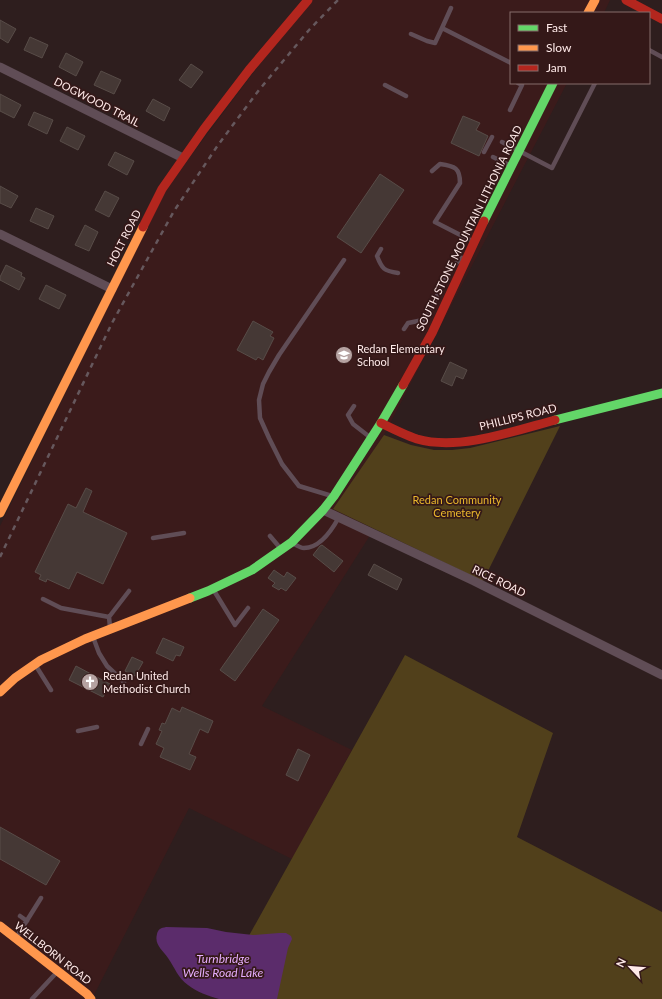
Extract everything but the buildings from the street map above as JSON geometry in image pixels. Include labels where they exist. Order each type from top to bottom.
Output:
[{"type":"street","name":"HOLT ROAD","points":[[0,513],[162,189],[229,95],[269,45],[308,0]]},
{"type":"street","points":[[589,12],[595,0]]},
{"type":"street","points":[[626,0],[649,12]]},
{"type":"street","points":[[650,13],[662,19]]},
{"type":"street","name":"DOGWOOD TRAIL","points":[[0,67],[183,158]]},
{"type":"street","name":"SOUTH STONE MOUNTAIN LITHONIA ROAD","points":[[0,692],[15,678],[40,660],[92,636],[213,589],[252,570],[290,543],[323,510],[334,496],[371,438],[412,370],[432,333],[472,246],[553,84]]},
{"type":"street","points":[[0,234],[112,289]]},
{"type":"street","name":"PHILLIPS ROAD","points":[[380,423],[419,439],[438,442],[478,440],[662,393]]},
{"type":"street","name":"RICE ROAD","points":[[323,510],[474,581],[662,675]]},
{"type":"street","name":"WELLBORN ROAD","points":[[0,926],[87,994],[91,999]]},
{"type":"lane","points":[[411,34],[435,43],[450,8]]},
{"type":"lane","points":[[442,28],[510,62]]},
{"type":"lane","points":[[650,51],[662,57]]},
{"type":"lane","points":[[510,110],[522,85],[520,84]]},
{"type":"lane","points":[[502,142],[552,168],[594,84]]},
{"type":"lane","points":[[385,86],[406,96]]},
{"type":"lane","points":[[484,152],[492,137]]},
{"type":"lane","points":[[493,157],[512,166]]},
{"type":"lane","points":[[404,329],[408,323],[423,320],[427,316],[450,269],[472,246],[435,222],[460,183],[460,176],[457,170],[449,165],[440,164],[432,172]]},
{"type":"lane","points":[[380,249],[377,256],[381,266],[390,272],[398,273]]},
{"type":"lane","points":[[334,496],[299,486],[282,464],[268,438],[260,418],[259,400],[263,384],[279,355],[344,260]]},
{"type":"lane","points":[[354,406],[348,415],[353,424],[371,438]]},
{"type":"lane","points":[[290,543],[303,548],[314,546],[323,539],[339,517]]},
{"type":"lane","points":[[153,538],[184,533]]},
{"type":"lane","points":[[270,536],[281,549]]},
{"type":"lane","points":[[213,589],[235,625],[248,608]]},
{"type":"lane","points":[[111,629],[109,617],[129,591]]},
{"type":"lane","points":[[43,599],[61,608],[109,617]]},
{"type":"lane","points":[[92,636],[99,653],[107,666],[124,682]]},
{"type":"lane","points":[[35,664],[51,690]]},
{"type":"lane","points":[[78,731],[97,727]]},
{"type":"lane","points":[[141,744],[148,729]]},
{"type":"lane","points":[[16,938],[41,898]]},
{"type":"lane","points":[[20,916],[27,921]]},
{"type":"lane","points":[[32,999],[58,971]]},
{"type":"shaded area","points":[[308,0],[610,0],[604,12],[510,12],[510,84],[566,84],[384,435],[333,509],[374,529],[262,706],[352,750],[292,859],[189,808],[92,999],[0,999],[0,526],[166,189]]},
{"type":"green space","name":"Redan Community Cemetery","points":[[560,426],[483,581],[333,509],[384,435],[411,445],[434,450],[452,450],[470,448]]},
{"type":"green space","points":[[405,655],[553,733],[517,837],[662,912],[662,999],[267,999],[226,977]]},
{"type":"water","name":"Turnbridge Wells Road Lake","points":[[166,927],[207,928],[253,935],[286,933],[291,936],[292,939],[288,948],[277,999],[219,999],[203,994],[191,987],[179,976],[158,944],[156,938],[157,932]]},
{"type":"railway","points":[[0,557],[112,323],[174,211],[218,145],[259,90],[309,30],[338,0]]},
{"type":"traffic: fast","points":[[484,221],[552,84]]},
{"type":"traffic: fast","points":[[190,598],[252,570],[292,542],[323,510],[334,496],[381,423],[403,385]]},
{"type":"traffic: fast","points":[[555,420],[662,393]]},
{"type":"traffic: slow","points":[[589,12],[595,0]]},
{"type":"traffic: slow","points":[[0,513],[143,227]]},
{"type":"traffic: slow","points":[[0,692],[15,678],[41,660],[85,639],[190,598]]},
{"type":"traffic: slow","points":[[0,926],[87,994],[91,999]]},
{"type":"traffic: jam","points":[[143,227],[162,189],[204,129],[249,70],[308,0]]},
{"type":"traffic: jam","points":[[626,0],[649,12]]},
{"type":"traffic: jam","points":[[650,13],[662,19]]},
{"type":"traffic: jam","points":[[403,385],[432,333],[484,221]]},
{"type":"traffic: jam","points":[[381,423],[417,439],[451,443],[486,438],[555,420]]},
{"type":"place","name":"Redan Elementary School","points":[[344,355]]},
{"type":"place","name":"Redan United Methodist Church","points":[[90,682]]}]
